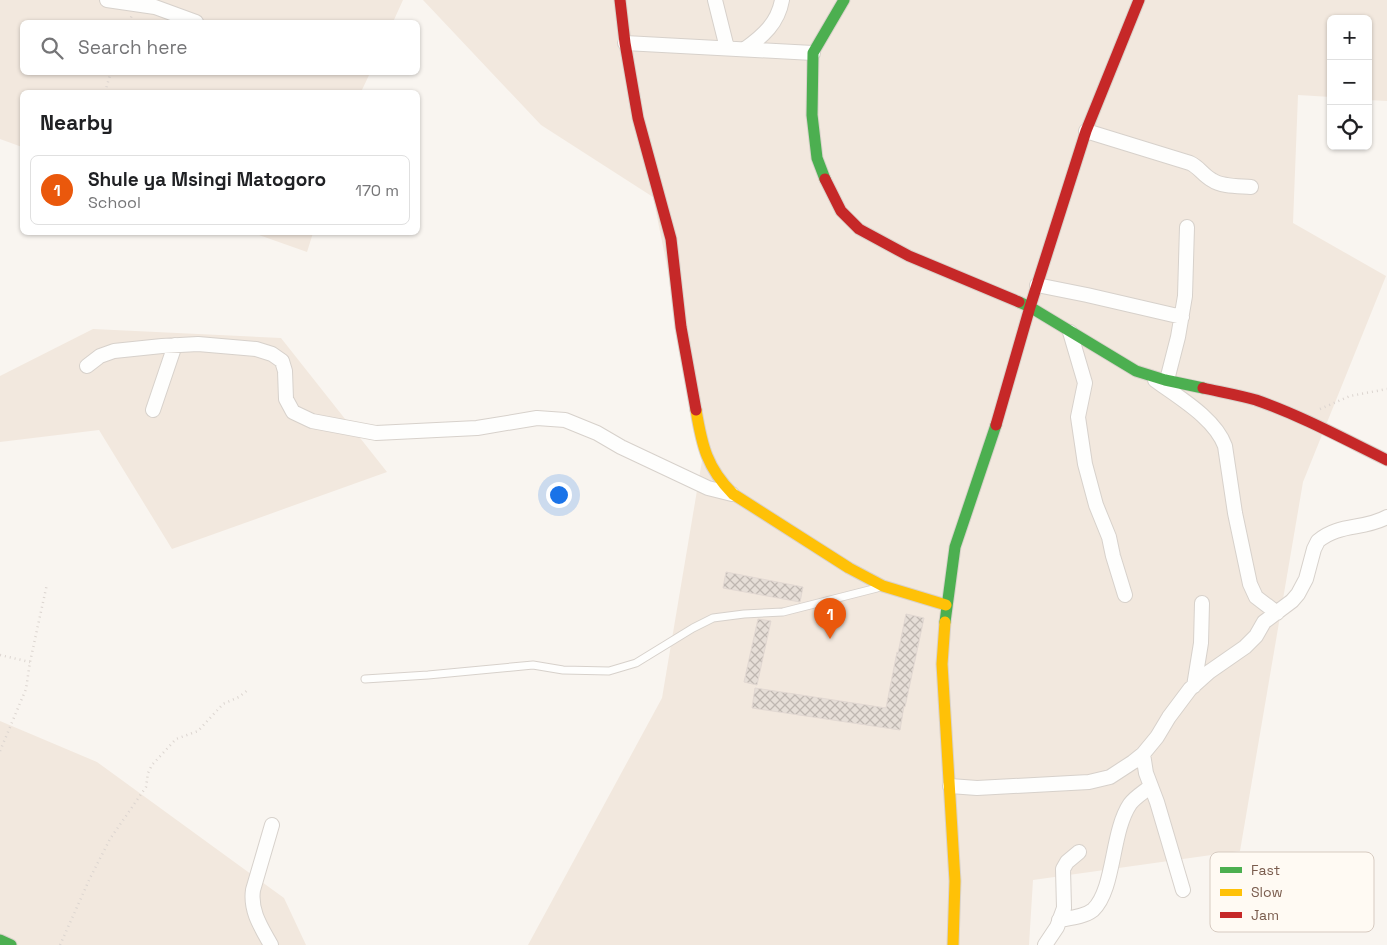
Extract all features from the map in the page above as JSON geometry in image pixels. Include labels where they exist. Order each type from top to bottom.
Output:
[{"type":"street","points":[[107,0],[154,7],[190,20]]},
{"type":"street","points":[[620,0],[625,43],[638,118],[671,238],[681,327],[700,432],[708,461],[720,482],[733,494],[841,563],[884,586],[946,605]]},
{"type":"street","points":[[715,0],[727,48]]},
{"type":"street","points":[[844,0],[813,53],[812,116],[817,158],[830,189],[841,211],[860,229],[909,256],[1030,307],[1125,366],[1151,377],[1217,390],[1255,401],[1315,424],[1387,460]]},
{"type":"street","points":[[953,945],[955,881],[942,664],[946,605],[955,547],[1000,415],[1030,307],[1086,132],[1139,0]]},
{"type":"street","points":[[745,49],[765,34],[785,2]]},
{"type":"street","points":[[625,43],[813,53]]},
{"type":"street","points":[[1086,132],[1190,162],[1198,166],[1209,179],[1215,182],[1251,187]]},
{"type":"street","points":[[1167,380],[1185,296],[1187,227]]},
{"type":"street","points":[[1037,285],[1182,317]]},
{"type":"street","points":[[1070,332],[1084,383],[1078,417],[1086,464],[1096,505],[1110,537],[1113,556],[1126,595]]},
{"type":"street","points":[[87,366],[100,356],[114,350],[198,344],[256,349],[272,354],[282,361],[285,371],[286,399],[293,412],[312,421],[376,433],[477,428],[537,418],[566,420],[597,433],[621,447],[708,488],[733,494]]},
{"type":"street","points":[[153,410],[174,345]]},
{"type":"street","points":[[1151,377],[1198,412],[1216,428],[1222,437],[1250,584],[1256,597],[1276,613]]},
{"type":"street","points":[[950,786],[977,788],[1089,782],[1110,777],[1144,754],[1173,711],[1194,686],[1224,661],[1245,647],[1256,636],[1264,622],[1292,601],[1303,588],[1318,541],[1341,528],[1378,522],[1387,517]]},
{"type":"street","points":[[1194,686],[1202,643],[1202,603]]},
{"type":"street","points":[[1144,754],[1146,773],[1183,890]]},
{"type":"street","points":[[1059,920],[1082,915],[1093,910],[1101,897],[1108,877],[1115,842],[1125,814],[1131,802],[1151,786]]},
{"type":"street","points":[[271,945],[253,909],[252,901],[253,890],[272,825]]},
{"type":"street","points":[[1046,945],[1057,927],[1064,908],[1063,869],[1067,862],[1079,852]]},
{"type":"street","points":[[0,940],[11,945]]},
{"type":"lane","points":[[365,679],[533,665],[563,670],[609,671],[636,663],[713,618],[783,612],[884,586]]},
{"type":"path","points":[[106,90],[110,75]]},
{"type":"path","points":[[1299,418],[1350,396],[1387,389]]},
{"type":"path","points":[[0,751],[26,689],[47,584]]},
{"type":"path","points":[[0,655],[30,662]]},
{"type":"path","points":[[60,945],[110,839],[146,787],[148,773],[152,765],[176,739],[198,731],[223,704],[249,689]]},
{"type":"shaded area","points":[[0,0],[403,0],[394,20],[20,20],[20,75],[369,75],[362,90],[20,90],[20,146],[0,139]]},
{"type":"shaded area","points":[[423,0],[1387,0],[1387,101],[1372,100],[1372,15],[1327,15],[1327,97],[1298,95],[1293,223],[1386,276],[1303,482],[1240,851],[1210,852],[1210,855],[1033,880],[1029,945],[528,945],[662,698],[704,449],[653,197],[541,125]]},
{"type":"shaded area","points":[[259,235],[312,235],[307,252]]},
{"type":"shaded area","points":[[93,329],[281,338],[387,472],[172,549],[99,430],[0,442],[0,376]]},
{"type":"shaded area","points":[[0,721],[97,762],[284,898],[306,945],[0,945]]},
{"type":"building","points":[[726,572],[803,587],[800,602],[723,588]]},
{"type":"building","points":[[906,614],[924,618],[900,730],[752,708],[755,688],[886,708]]},
{"type":"building","points":[[758,619],[771,621],[757,685],[744,682]]},
{"type":"traffic: fast","points":[[825,179],[817,158],[812,115],[813,53],[844,0]]},
{"type":"traffic: fast","points":[[1019,302],[1136,371],[1165,380],[1203,388]]},
{"type":"traffic: fast","points":[[945,622],[955,547],[996,425]]},
{"type":"traffic: fast","points":[[0,940],[11,945]]},
{"type":"traffic: slow","points":[[696,410],[703,446],[707,456],[717,475],[733,494],[849,568],[883,586],[946,605]]},
{"type":"traffic: slow","points":[[945,622],[942,664],[955,881],[953,945]]},
{"type":"traffic: jam","points":[[620,0],[625,43],[638,118],[671,239],[681,327],[696,410]]},
{"type":"traffic: jam","points":[[996,425],[1030,307],[1086,131],[1139,0]]},
{"type":"traffic: jam","points":[[825,179],[841,211],[859,229],[909,256],[1019,302]]},
{"type":"traffic: jam","points":[[1203,388],[1250,398],[1273,406],[1323,428],[1387,460]]},
{"type":"place","name":"Shule ya Msingi Matogoro","points":[[830,639]]}]
